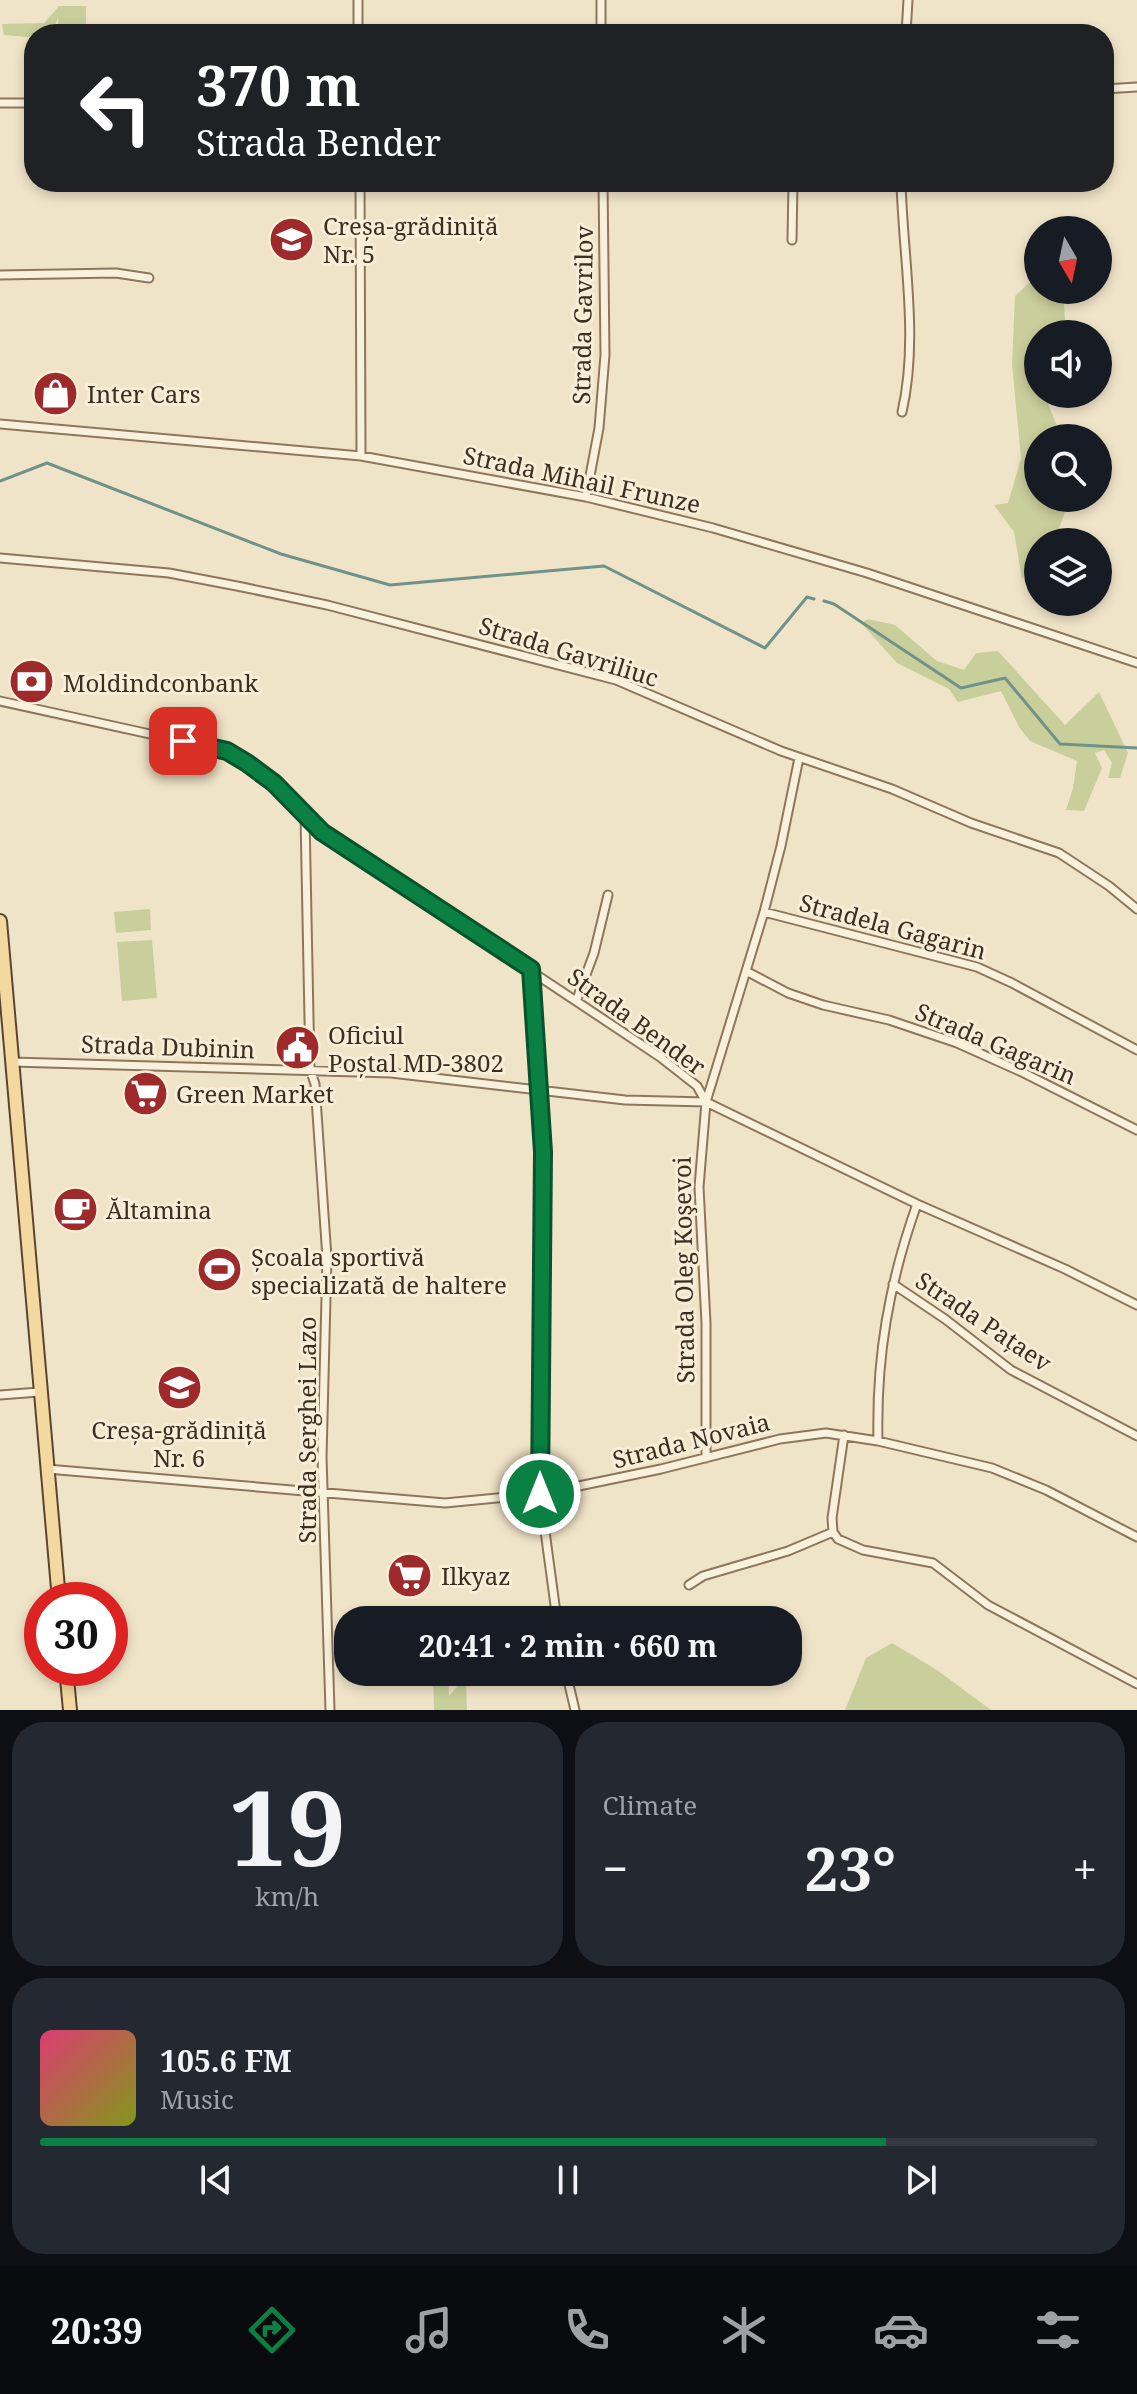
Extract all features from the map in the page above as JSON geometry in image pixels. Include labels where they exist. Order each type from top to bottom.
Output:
[{"type":"main road","points":[[0,921],[57,1582]]},
{"type":"main road","points":[[68,1686],[70,1710]]},
{"type":"street","points":[[358,0],[358,24]]},
{"type":"street","points":[[601,0],[601,24]]},
{"type":"street","points":[[907,24],[908,0]]},
{"type":"street","points":[[1114,88],[1137,87]]},
{"type":"street","points":[[0,103],[24,103]]},
{"type":"street","points":[[360,192],[361,456]]},
{"type":"street","name":"Strada Gavrilov","points":[[586,497],[599,428],[605,355],[603,192]]},
{"type":"street","points":[[792,240],[793,192]]},
{"type":"street","points":[[902,192],[908,379],[902,412]]},
{"type":"street","points":[[0,275],[116,273],[149,278]]},
{"type":"street","name":"Strada Mihail Frunze","points":[[0,424],[361,456],[586,497],[713,528],[867,573],[1137,663]]},
{"type":"street","name":"Strada Gavriliuc","points":[[0,558],[169,573],[327,605],[616,680],[799,758],[881,785],[971,823],[1059,853],[1137,909]]},
{"type":"street","name":"Strada Bender","points":[[0,701],[227,751],[274,783],[305,816],[340,844],[577,999],[688,1078],[706,1102],[1137,1305]]},
{"type":"street","name":"Strada Oleg Koşevoi","points":[[706,1458],[706,1323],[699,1187],[706,1102],[764,912],[799,758]]},
{"type":"street","name":"Strada Serghei Lazo","points":[[305,816],[310,1069],[315,1084],[327,1258],[324,1494],[330,1710]]},
{"type":"street","points":[[577,999],[594,953],[608,895]]},
{"type":"street","name":"Stradela Gagarin","points":[[764,912],[977,967],[1137,1050]]},
{"type":"street","points":[[531,969],[540,1092],[543,1195],[540,1494],[555,1606]]},
{"type":"street","name":"Strada Gagarin","points":[[746,971],[788,993],[823,1005],[889,1020],[957,1043],[1137,1130]]},
{"type":"street","name":"Strada Dubinin","points":[[12,1062],[391,1073],[625,1100],[706,1102]]},
{"type":"street","points":[[878,1441],[884,1325],[917,1204]]},
{"type":"street","name":"Strada Pațaev","points":[[893,1284],[1011,1370],[1137,1436]]},
{"type":"street","points":[[0,1395],[39,1392]]},
{"type":"street","name":"Strada Novaia","points":[[47,1469],[445,1503],[540,1494],[809,1434],[844,1435],[992,1468],[1046,1490],[1137,1537]]},
{"type":"street","points":[[844,1435],[832,1518],[833,1532],[838,1539],[863,1550],[933,1563],[988,1605],[1137,1684]]},
{"type":"street","points":[[689,1585],[703,1576],[788,1551],[833,1532]]},
{"type":"street","points":[[569,1686],[575,1710]]},
{"type":"green space","points":[[59,6],[86,6],[86,24],[58,24],[58,18],[55,24],[24,24],[24,37],[4,35],[2,24],[44,23]]},
{"type":"green space","points":[[1024,288],[1024,304],[1064,304],[1065,320],[1024,320],[1024,408],[1050,408],[1056,424],[1024,424],[1024,512],[1065,512],[1059,528],[1024,528],[1022,579],[1014,532],[994,505],[1008,503],[1021,458],[1012,365],[1015,296]]},
{"type":"green space","points":[[868,619],[895,625],[937,661],[964,670],[976,653],[998,651],[1065,725],[1099,692],[1128,753],[1120,778],[1108,778],[1112,763],[1104,750],[1095,753],[1102,768],[1084,811],[1066,810],[1077,761],[1030,741],[1019,727],[1001,691],[958,702],[949,689],[897,663],[861,623]]},
{"type":"green space","points":[[150,909],[151,930],[116,933],[114,912]]},
{"type":"green space","points":[[152,940],[157,998],[122,1001],[117,942]]},
{"type":"green space","points":[[892,1643],[937,1670],[991,1710],[845,1710],[866,1658]]},
{"type":"green space","points":[[433,1686],[449,1686],[449,1696],[458,1686],[466,1686],[467,1710],[434,1710]]},
{"type":"waterway","points":[[0,481],[47,463],[281,554],[390,585],[604,566],[765,648],[807,597],[814,599]]},
{"type":"waterway","points":[[824,601],[834,604],[961,688],[1005,678],[1060,744],[1137,748]]},
{"type":"place","name":"Creșa-grădiniță Nr. 5","points":[[292,239]]},
{"type":"place","name":"Inter Cars","points":[[56,393]]},
{"type":"place","name":"Moldindconbank","points":[[32,682]]},
{"type":"place","name":"Oficiul Poștal MD-3802","points":[[297,1048]]},
{"type":"place","name":"Green Market","points":[[145,1093]]},
{"type":"place","name":"Ăltamina","points":[[75,1209]]},
{"type":"place","name":"Școala sportivă specializată de haltere","points":[[220,1270]]},
{"type":"place","name":"Creșa-grădiniță Nr. 6","points":[[179,1387]]},
{"type":"place","name":"Ilkyaz","points":[[410,1575]]},
{"type":"route","points":[[183,741],[227,751],[247,763],[274,783],[322,832],[531,969],[543,1152],[540,1494]]}]
